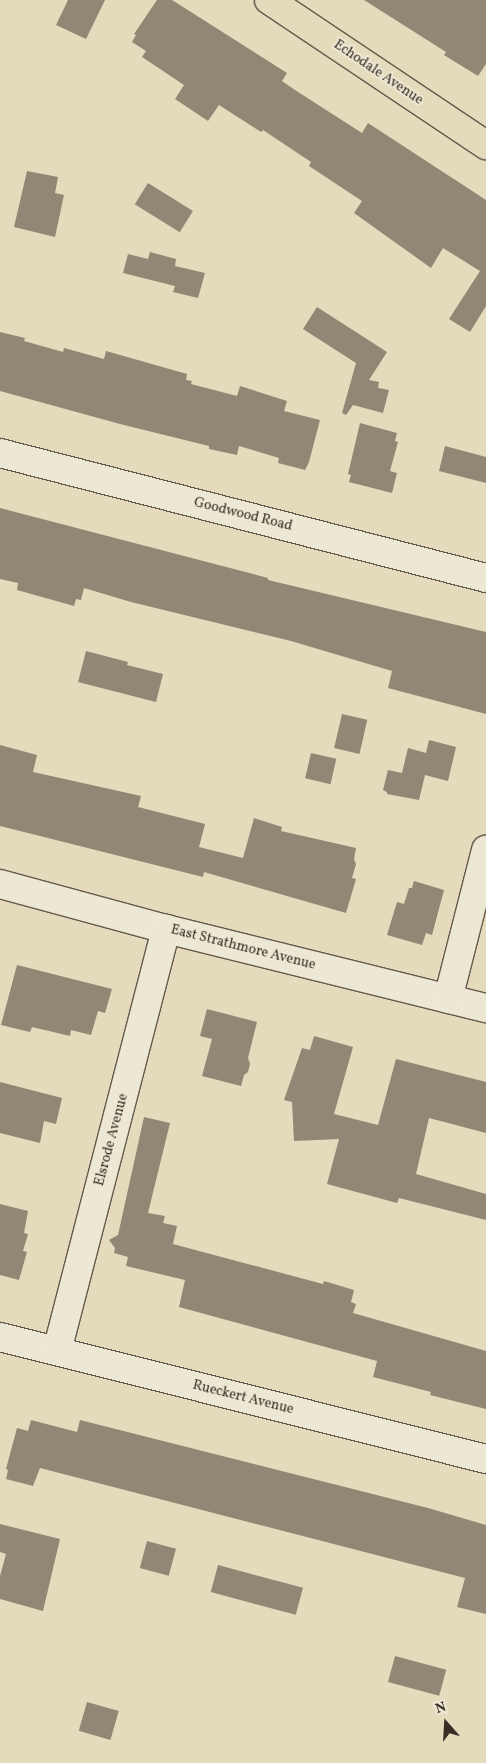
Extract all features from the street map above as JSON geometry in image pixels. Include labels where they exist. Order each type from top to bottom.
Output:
[{"type":"main road","name":"Echodale Avenue","points":[[269,0],[486,145]]},
{"type":"street","name":"Goodwood Road","points":[[0,453],[486,578]]},
{"type":"street","points":[[448,999],[486,850]]},
{"type":"street","name":"East Strathmore Avenue","points":[[0,884],[166,928],[486,1008]]},
{"type":"street","name":"Elsrode Avenue","points":[[57,1351],[166,928]]},
{"type":"street","name":"Rueckert Avenue","points":[[0,1337],[486,1460]]},
{"type":"building","points":[[68,0],[105,0],[86,39],[56,25]]},
{"type":"building","points":[[157,0],[172,0],[287,73],[282,81],[362,133],[368,123],[486,200],[486,306],[470,332],[449,319],[480,271],[443,248],[431,268],[354,213],[362,201],[309,166],[311,162],[263,130],[261,132],[219,105],[208,121],[175,99],[184,85],[142,57],[146,51],[132,42],[136,35],[134,34]]},
{"type":"building","points":[[364,0],[486,0],[486,64],[478,76],[444,55],[446,52]]},
{"type":"building","points":[[27,171],[58,177],[55,193],[64,195],[55,237],[14,227]]},
{"type":"building","points":[[148,183],[193,211],[180,232],[135,204]]},
{"type":"building","points":[[150,252],[176,259],[175,266],[205,273],[198,298],[173,292],[175,286],[123,273],[128,254],[148,259]]},
{"type":"building","points":[[317,307],[387,352],[369,380],[379,382],[378,388],[389,390],[383,413],[353,405],[346,415],[342,413],[356,363],[303,329]]},
{"type":"building","points":[[0,332],[25,338],[24,341],[63,352],[64,348],[104,359],[106,351],[187,374],[186,380],[192,381],[191,384],[237,396],[240,386],[287,401],[284,411],[320,420],[309,462],[305,470],[278,463],[279,458],[239,446],[237,455],[209,449],[209,446],[0,391]]},
{"type":"building","points":[[360,423],[397,433],[395,441],[398,442],[390,471],[397,473],[392,493],[349,482],[351,475],[348,474]]},
{"type":"building","points":[[445,446],[486,457],[486,483],[439,471]]},
{"type":"building","points":[[0,508],[268,578],[268,580],[486,632],[486,714],[388,688],[392,671],[291,641],[131,602],[84,588],[81,600],[76,599],[74,606],[17,590],[18,583],[0,579]]},
{"type":"building","points":[[86,651],[128,662],[127,665],[163,674],[156,702],[78,682]]},
{"type":"building","points":[[342,714],[367,720],[359,754],[334,748]]},
{"type":"building","points":[[429,740],[456,747],[448,781],[425,775],[419,800],[387,794],[383,790],[388,770],[402,773],[408,748],[426,753]]},
{"type":"building","points":[[0,745],[37,755],[33,772],[141,796],[138,807],[205,824],[199,847],[243,858],[254,818],[282,827],[281,831],[356,848],[354,859],[356,864],[352,878],[356,879],[346,913],[204,872],[203,877],[0,826]]},
{"type":"building","points":[[311,753],[336,759],[330,784],[305,778]]},
{"type":"building","points":[[414,881],[444,890],[432,935],[426,933],[422,945],[387,935],[397,902],[404,904],[409,888],[412,888]]},
{"type":"building","points":[[17,965],[112,989],[105,1013],[98,1011],[91,1035],[71,1030],[70,1036],[32,1027],[30,1032],[1,1025]]},
{"type":"building","points":[[207,1009],[257,1022],[248,1058],[250,1064],[248,1072],[244,1075],[241,1086],[202,1076],[212,1039],[200,1036]]},
{"type":"building","points":[[314,1036],[353,1047],[334,1114],[378,1125],[396,1059],[486,1082],[486,1133],[429,1118],[416,1174],[486,1194],[486,1220],[399,1198],[397,1203],[327,1184],[339,1139],[294,1141],[292,1102],[284,1100],[302,1048],[310,1050]]},
{"type":"building","points":[[0,1082],[62,1098],[56,1124],[44,1121],[40,1143],[0,1133]]},
{"type":"building","points":[[144,1117],[170,1123],[148,1213],[165,1216],[163,1223],[177,1226],[173,1244],[323,1284],[324,1281],[354,1290],[351,1302],[356,1304],[353,1313],[486,1351],[486,1409],[430,1395],[431,1392],[373,1377],[377,1361],[179,1307],[185,1280],[126,1266],[128,1257],[114,1253],[115,1248],[109,1240],[118,1235]]},
{"type":"building","points":[[0,1204],[28,1211],[24,1233],[28,1234],[23,1251],[27,1252],[19,1280],[0,1275]]},
{"type":"building","points":[[31,1420],[77,1432],[80,1420],[428,1508],[486,1525],[486,1614],[457,1607],[465,1578],[40,1468],[33,1486],[6,1479],[8,1470],[6,1469],[17,1428],[28,1431]]},
{"type":"building","points":[[0,1524],[60,1539],[43,1611],[0,1599],[0,1576],[6,1554],[0,1552]]},
{"type":"building","points":[[147,1541],[176,1549],[169,1576],[140,1568]]},
{"type":"building","points":[[218,1565],[303,1588],[296,1615],[211,1592]]},
{"type":"building","points":[[395,1656],[446,1670],[439,1696],[388,1682]]},
{"type":"building","points":[[87,1702],[119,1711],[110,1740],[79,1731]]}]
